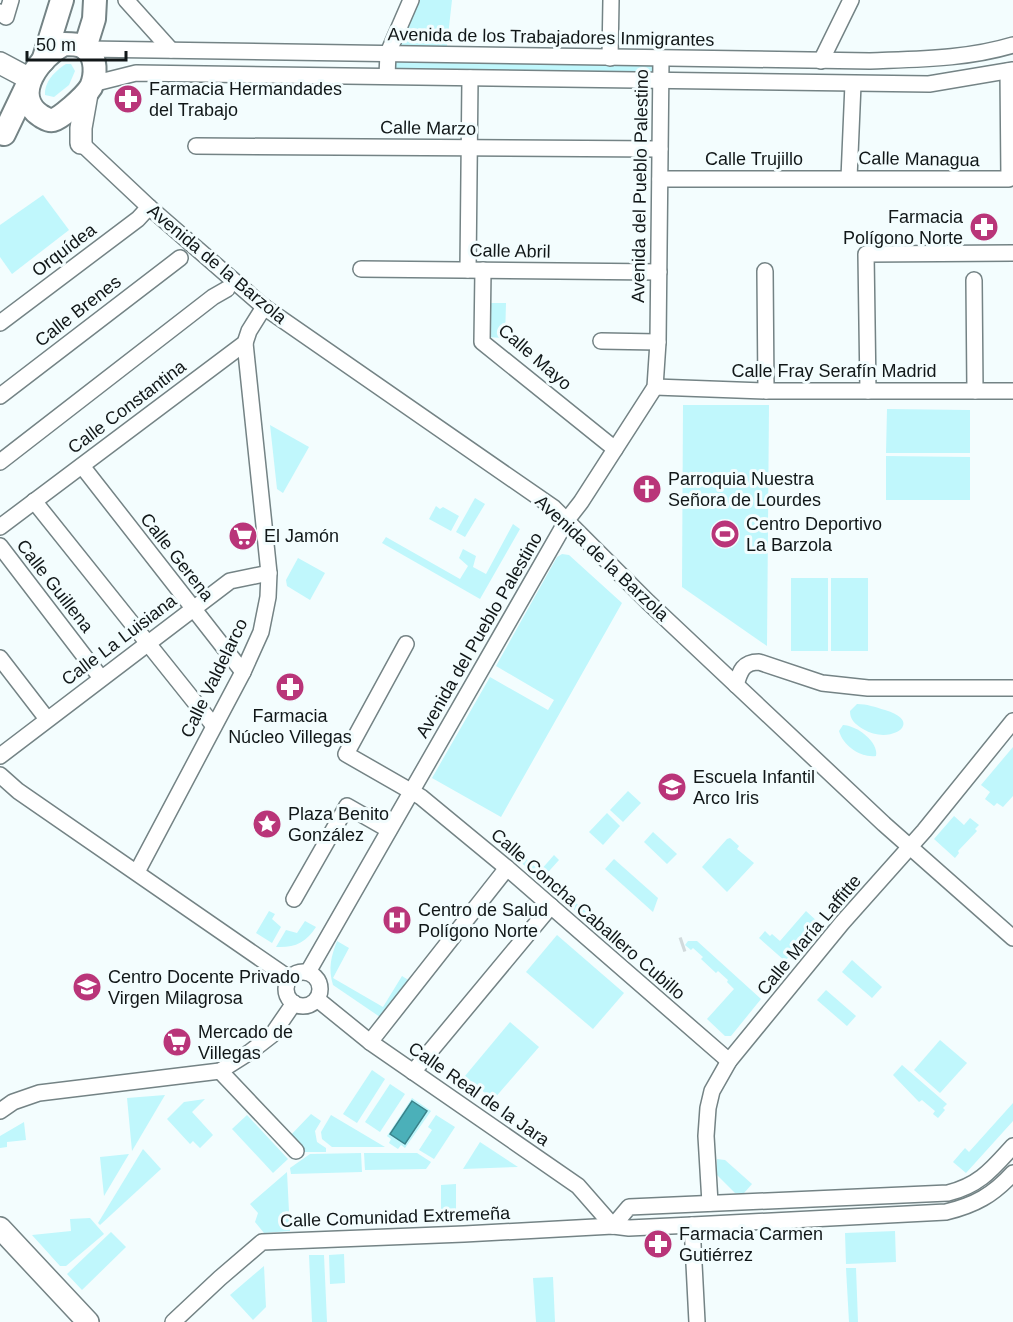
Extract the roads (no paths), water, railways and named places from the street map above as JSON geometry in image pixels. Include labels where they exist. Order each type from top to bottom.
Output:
[{"type":"main road","points":[[2,135],[33,75],[62,0]]},
{"type":"main road","points":[[86,48],[94,19],[94,0]]},
{"type":"main road","points":[[2,135],[50,120],[63,115],[89,89],[95,69],[93,59],[86,48],[75,44],[64,44],[54,49],[33,75],[27,98],[38,114],[50,120]]},
{"type":"street","points":[[3,15],[11,0]]},
{"type":"street","points":[[387,76],[388,53],[411,0]]},
{"type":"street","points":[[610,58],[611,0]]},
{"type":"street","points":[[821,61],[851,0]]},
{"type":"street","points":[[136,4],[171,50]]},
{"type":"street","name":"Avenida de los Trabajadores Inmigrantes","points":[[86,48],[821,61],[938,58],[1013,45]]},
{"type":"street","name":"Avenida del Pueblo Palestino","points":[[308,972],[388,830],[416,795],[567,520],[655,387],[658,342],[661,59]]},
{"type":"street","points":[[0,63],[33,75]]},
{"type":"street","points":[[81,143],[81,128],[89,89],[136,73],[929,84],[1010,70]]},
{"type":"street","name":"Calle Managua","points":[[852,84],[849,178],[1009,179],[1010,70]]},
{"type":"street","points":[[470,78],[470,148],[476,270]]},
{"type":"street","name":"Avenida de la Barzola","points":[[50,120],[81,143],[149,207],[264,307],[543,500],[567,520],[736,685],[910,847],[1013,938]]},
{"type":"street","name":"Calle Marzo","points":[[196,146],[660,149]]},
{"type":"street","name":"Calle Trujillo","points":[[660,179],[849,178]]},
{"type":"street","name":"Orquídea","points":[[0,323],[138,219],[149,207]]},
{"type":"street","points":[[868,391],[866,254],[1013,253]]},
{"type":"street","name":"Calle Brenes","points":[[0,396],[180,258]]},
{"type":"street","name":"Calle Abril","points":[[361,269],[659,272]]},
{"type":"street","name":"Calle Mayo","points":[[476,270],[482,342],[615,449]]},
{"type":"street","points":[[765,271],[766,391]]},
{"type":"street","points":[[974,280],[975,391]]},
{"type":"street","points":[[0,462],[213,297],[227,289]]},
{"type":"street","name":"Calle Constantina","points":[[0,527],[245,343],[249,331],[264,307]]},
{"type":"street","points":[[601,341],[658,342]]},
{"type":"street","name":"Calle Valdelarco","points":[[137,872],[243,672],[261,632],[268,597],[269,573],[245,343]]},
{"type":"street","name":"Calle Fray Serafín Madrid","points":[[655,387],[766,391],[1013,391]]},
{"type":"street","name":"Calle Gerena","points":[[82,466],[243,672]]},
{"type":"street","points":[[34,501],[214,726]]},
{"type":"street","name":"Calle Guillena","points":[[0,546],[101,678]]},
{"type":"street","name":"Calle La Luisiana","points":[[0,756],[230,581],[269,573]]},
{"type":"street","points":[[406,644],[346,754],[416,795]]},
{"type":"street","points":[[0,658],[47,719]]},
{"type":"street","points":[[736,685],[741,669],[750,662],[759,662],[822,683],[868,688],[1013,688]]},
{"type":"street","name":"Calle María Laffitte","points":[[710,1203],[706,1136],[708,1108],[712,1091],[729,1061],[1013,721]]},
{"type":"street","points":[[0,775],[18,791],[290,979]]},
{"type":"street","name":"Calle Concha Caballero Cubillo","points":[[416,795],[507,868],[729,1061]]},
{"type":"street","points":[[294,899],[347,806],[388,830]]},
{"type":"street","points":[[370,1042],[507,868]]},
{"type":"street","points":[[413,1072],[551,906]]},
{"type":"street","points":[[308,972],[319,983],[317,999],[306,1005],[294,1003],[286,989],[290,979],[298,973],[308,972]]},
{"type":"street","name":"Calle Real de la Jara","points":[[317,999],[370,1042],[578,1186],[613,1226]]},
{"type":"street","points":[[0,1111],[13,1102],[39,1093],[220,1071],[272,1035],[294,1003]]},
{"type":"street","points":[[220,1071],[296,1151]]},
{"type":"street","points":[[613,1226],[629,1207],[948,1193],[960,1190],[985,1177],[1013,1146]]},
{"type":"street","name":"Calle Comunidad Extremeña","points":[[173,1322],[262,1242],[613,1226],[629,1228],[946,1212],[965,1207],[994,1193],[1013,1173]]},
{"type":"street","points":[[692,1225],[698,1322]]},
{"type":"street","points":[[0,1227],[88,1322]]},
{"type":"place","name":"Farmacia Hermandades del Trabajo","points":[[128,99]]},
{"type":"place","name":"Farmacia Polígono Norte","points":[[984,227]]},
{"type":"place","name":"Parroquia Nuestra Señora de Lourdes","points":[[647,489]]},
{"type":"place","name":"Centro Deportivo La Barzola","points":[[725,534]]},
{"type":"place","name":"El Jamón","points":[[243,536]]},
{"type":"place","name":"Farmacia Núcleo Villegas","points":[[290,687]]},
{"type":"place","name":"Escuela Infantil Arco Iris","points":[[672,787]]},
{"type":"place","name":"Plaza Benito González","points":[[267,824]]},
{"type":"place","name":"Centro de Salud Polígono Norte","points":[[397,920]]},
{"type":"place","name":"Centro Docente Privado Virgen Milagrosa","points":[[87,987]]},
{"type":"place","name":"Mercado de Villegas","points":[[177,1042]]},
{"type":"place","name":"Farmacia Carmen Gutiérrez","points":[[658,1244]]}]
